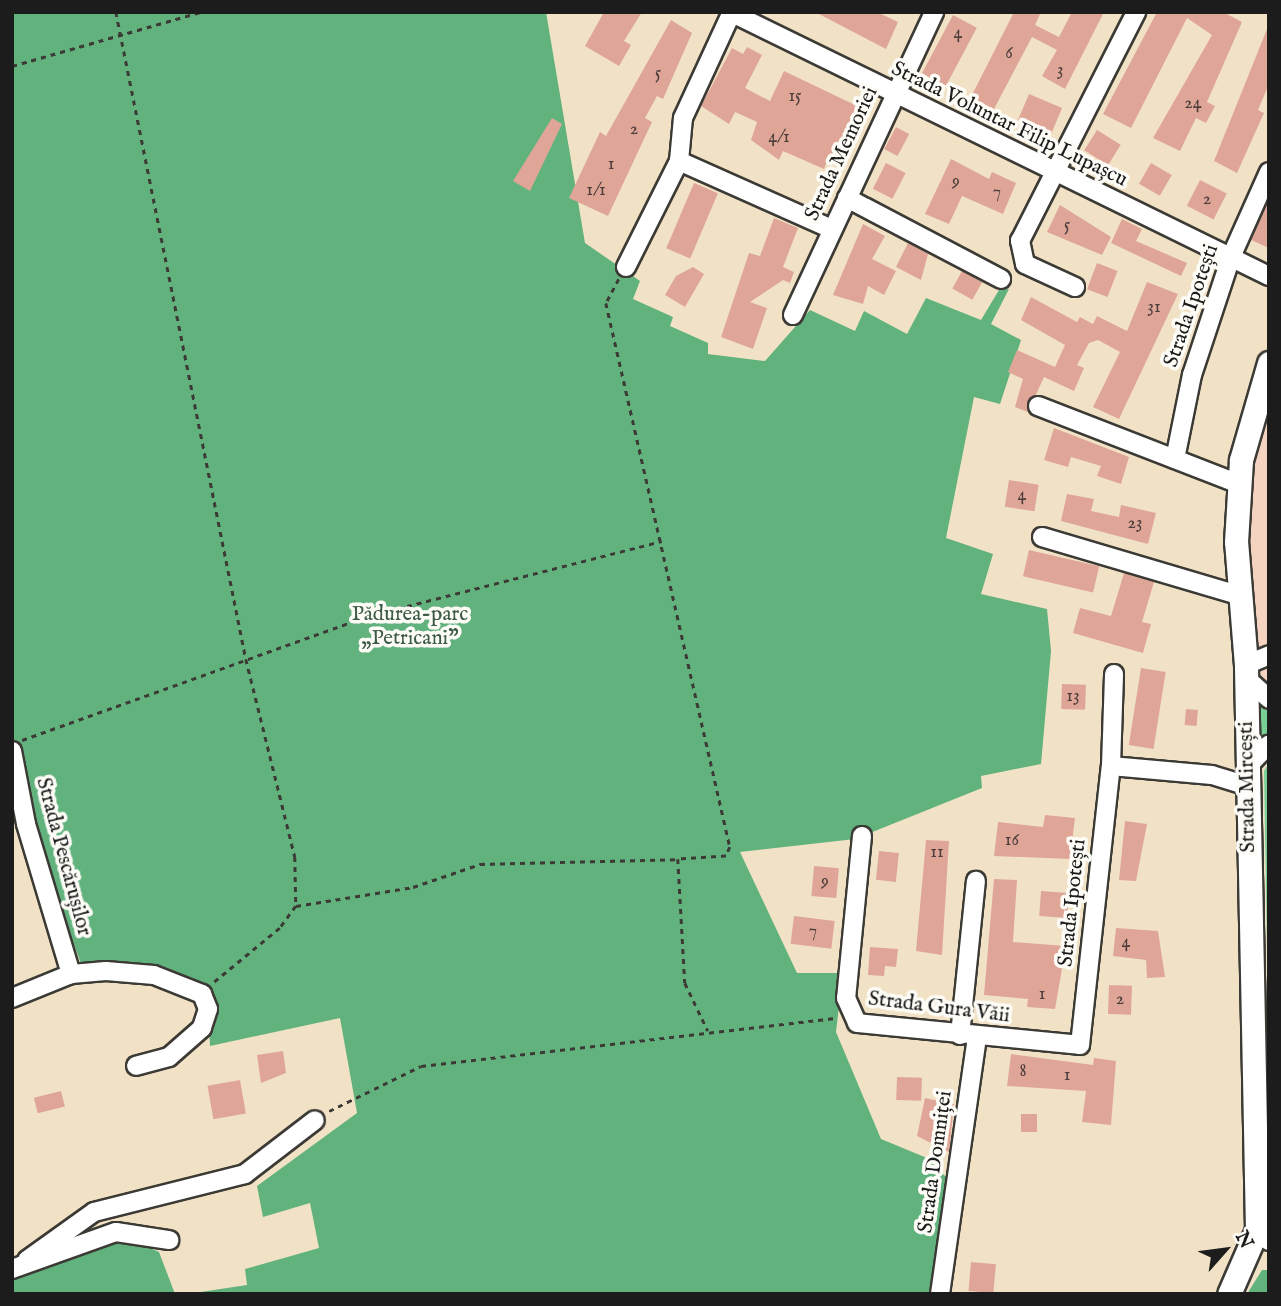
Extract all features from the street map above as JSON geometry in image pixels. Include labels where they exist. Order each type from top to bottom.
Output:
[{"type":"main road","name":"Strada Mircești","points":[[1229,1294],[1263,1235],[1248,776],[1259,659],[1238,594],[1239,484],[1269,363]]},
{"type":"street","name":"Strada Voluntar Filip Lupașcu","points":[[731,12],[1269,276]]},
{"type":"street","points":[[626,267],[679,161],[683,118],[731,12]]},
{"type":"street","name":"Strada Memoriei","points":[[793,315],[934,12]]},
{"type":"street","points":[[1075,288],[1020,257],[1020,241],[1058,174],[1136,12]]},
{"type":"street","points":[[679,161],[832,229]]},
{"type":"street","name":"Strada Ipotești","points":[[1174,459],[1192,375],[1231,257],[1269,172]]},
{"type":"street","points":[[847,198],[1001,279]]},
{"type":"street","points":[[1038,406],[1239,484]]},
{"type":"street","points":[[1042,537],[1238,594]]},
{"type":"street","points":[[1259,659],[1269,699]]},
{"type":"street","name":"Strada Ipotești","points":[[1080,1045],[1111,766],[1114,674]]},
{"type":"street","points":[[1111,766],[1248,776],[1269,744]]},
{"type":"street","name":"Strada Pescărușilor","points":[[12,751],[26,824],[71,974]]},
{"type":"street","name":"Strada Gura Văii","points":[[862,836],[846,998],[851,1017],[864,1026],[1080,1045]]},
{"type":"street","name":"Strada Domniței","points":[[940,1294],[969,1036],[976,881]]},
{"type":"street","points":[[12,998],[71,974],[154,975],[202,994],[208,1009],[202,1028],[169,1057],[136,1066]]},
{"type":"street","points":[[20,1264],[94,1212],[237,1178],[315,1120]]},
{"type":"street","points":[[1263,1235],[1269,1209]]},
{"type":"street","points":[[20,1264],[116,1232],[169,1240]]},
{"type":"path","points":[[116,12],[246,659],[295,857],[296,906],[280,928],[202,994]]},
{"type":"path","points":[[12,66],[200,12]]},
{"type":"path","points":[[296,906],[413,887],[481,864],[726,856],[730,847],[606,303],[626,267]]},
{"type":"path","points":[[12,744],[368,616],[662,541]]},
{"type":"path","points":[[678,859],[685,982],[708,1031]]},
{"type":"path","points":[[315,1120],[354,1093],[421,1066],[708,1031],[851,1017]]},
{"type":"shaded area","points":[[1269,390],[1269,696],[1250,645],[1245,528],[1249,458]]},
{"type":"green space","name":"Pădurea-parc „Petricani”","points":[[12,12],[546,12],[585,243],[640,281],[633,299],[673,317],[670,326],[708,343],[708,354],[765,361],[810,310],[855,331],[864,311],[907,334],[926,298],[981,320],[999,290],[1009,289],[991,324],[1021,340],[1000,404],[974,397],[946,538],[993,554],[981,594],[1047,609],[1051,651],[1041,764],[981,776],[982,788],[855,839],[740,852],[797,973],[843,973],[836,1032],[881,1139],[927,1158],[947,1178],[929,1294],[187,1294],[247,1285],[245,1269],[319,1248],[310,1203],[263,1217],[257,1186],[357,1113],[340,1018],[210,1046],[208,989],[153,966],[83,969],[45,867],[12,740]]},
{"type":"green space","points":[[1257,700],[1269,708],[1269,735],[1261,739]]},
{"type":"green space","points":[[1269,762],[1269,1070],[1264,771]]},
{"type":"green space","points":[[135,1241],[159,1252],[175,1294],[12,1294],[14,1276],[94,1245]]},
{"type":"green space","points":[[1262,1270],[1269,1270],[1269,1294],[1247,1294]]},
{"type":"building","points":[[604,12],[642,12],[624,41],[631,45],[619,66],[585,46]]},
{"type":"building","points":[[815,12],[877,12],[898,22],[886,49]]},
{"type":"building","points":[[1014,12],[1041,12],[1035,25],[1059,37],[1072,12],[1104,12],[1065,89],[1042,76],[1057,50],[1032,37],[994,109],[971,97]]},
{"type":"building","points":[[1157,12],[1223,12],[1242,22],[1207,102],[1215,106],[1206,123],[1196,118],[1180,151],[1153,138],[1212,35],[1187,18],[1131,128],[1103,114]]},
{"type":"building","points":[[953,15],[977,28],[946,86],[922,73]]},
{"type":"building","points":[[671,20],[692,33],[663,99],[657,96],[645,118],[652,122],[608,216],[569,198],[600,132],[606,136]]},
{"type":"building","points":[[1269,24],[1269,84],[1258,110],[1264,113],[1237,173],[1214,161]]},
{"type":"building","points":[[747,47],[762,55],[745,88],[770,101],[784,71],[857,106],[834,164],[827,161],[824,169],[783,151],[779,160],[751,140],[757,122],[735,112],[729,124],[701,106],[732,48],[743,54]]},
{"type":"building","points":[[1029,94],[1062,108],[1051,134],[1018,120]]},
{"type":"building","points":[[552,118],[562,124],[530,191],[513,181]]},
{"type":"building","points":[[896,127],[909,134],[898,156],[884,149]]},
{"type":"building","points":[[1097,130],[1121,145],[1108,165],[1084,150]]},
{"type":"building","points":[[951,159],[989,179],[992,172],[1016,183],[1003,214],[962,196],[949,224],[925,214]]},
{"type":"building","points":[[886,163],[906,173],[892,199],[873,189]]},
{"type":"building","points":[[1151,163],[1172,175],[1160,196],[1139,184]]},
{"type":"building","points":[[1200,180],[1227,194],[1214,219],[1187,206]]},
{"type":"building","points":[[694,183],[718,193],[690,259],[666,248]]},
{"type":"building","points":[[1269,200],[1269,248],[1251,240]]},
{"type":"building","points":[[1060,205],[1111,237],[1102,255],[1047,232]]},
{"type":"building","points":[[774,218],[798,228],[783,267],[794,272],[790,283],[783,280],[750,302],[767,308],[753,349],[721,337],[749,253],[760,256]]},
{"type":"building","points":[[1122,219],[1142,229],[1136,241],[1187,263],[1181,276],[1111,243]]},
{"type":"building","points":[[863,224],[885,236],[872,259],[896,271],[884,295],[868,286],[863,304],[833,295]]},
{"type":"building","points":[[908,243],[928,254],[921,280],[896,267]]},
{"type":"building","points":[[1097,263],[1118,271],[1108,297],[1087,289]]},
{"type":"building","points":[[693,267],[704,274],[685,307],[665,295],[676,276]]},
{"type":"building","points":[[962,271],[982,282],[972,300],[952,288]]},
{"type":"building","points":[[1147,282],[1178,294],[1119,419],[1093,407],[1120,352],[1098,340],[1089,343],[1077,365],[1084,368],[1074,391],[1044,377],[1028,412],[1015,407],[1023,379],[1008,372],[1017,350],[1055,367],[1065,345],[1021,320],[1031,297],[1077,322],[1080,317],[1093,324],[1097,316],[1127,331]]},
{"type":"building","points":[[1054,428],[1129,457],[1121,484],[1097,476],[1101,466],[1071,457],[1068,467],[1044,460]]},
{"type":"building","points":[[1009,480],[1039,485],[1034,511],[1005,507]]},
{"type":"building","points":[[1067,494],[1094,499],[1091,511],[1119,517],[1121,505],[1156,513],[1148,544],[1061,521]]},
{"type":"building","points":[[1029,550],[1099,566],[1093,593],[1023,576]]},
{"type":"building","points":[[1124,573],[1154,582],[1142,622],[1151,624],[1143,653],[1073,633],[1080,608],[1111,616]]},
{"type":"building","points":[[1141,668],[1166,672],[1153,749],[1129,745]]},
{"type":"building","points":[[1062,684],[1086,685],[1085,710],[1061,709]]},
{"type":"building","points":[[1186,709],[1198,710],[1197,726],[1185,725]]},
{"type":"building","points":[[1045,815],[1075,818],[1070,859],[994,856],[998,822],[1043,827]]},
{"type":"building","points":[[1125,821],[1147,824],[1136,881],[1119,880]]},
{"type":"building","points":[[926,840],[949,841],[942,955],[916,951]]},
{"type":"building","points":[[879,851],[899,853],[896,882],[876,880]]},
{"type":"building","points":[[814,866],[839,868],[836,898],[811,896]]},
{"type":"building","points":[[994,879],[1017,880],[1013,942],[1066,946],[1055,1009],[1027,1007],[1028,999],[984,995]]},
{"type":"building","points":[[1041,891],[1069,893],[1067,918],[1039,916]]},
{"type":"building","points":[[794,916],[835,921],[831,949],[791,944]]},
{"type":"building","points":[[1116,928],[1158,931],[1165,977],[1147,978],[1146,960],[1113,956]]},
{"type":"building","points":[[870,947],[898,949],[896,967],[885,966],[884,976],[868,975]]},
{"type":"building","points":[[1109,985],[1132,986],[1131,1015],[1108,1014]]},
{"type":"building","points":[[283,1051],[286,1073],[261,1083],[257,1055]]},
{"type":"building","points":[[1011,1054],[1093,1065],[1094,1058],[1116,1061],[1111,1125],[1082,1122],[1086,1091],[1007,1086]]},
{"type":"building","points":[[897,1077],[922,1078],[921,1101],[896,1100]]},
{"type":"building","points":[[240,1080],[246,1113],[213,1119],[208,1086]]},
{"type":"building","points":[[61,1091],[65,1107],[38,1113],[34,1098]]},
{"type":"building","points":[[925,1098],[954,1104],[949,1152],[917,1136]]},
{"type":"building","points":[[1021,1114],[1037,1114],[1037,1132],[1021,1132]]},
{"type":"building","points":[[971,1262],[996,1264],[993,1293],[968,1291]]}]
